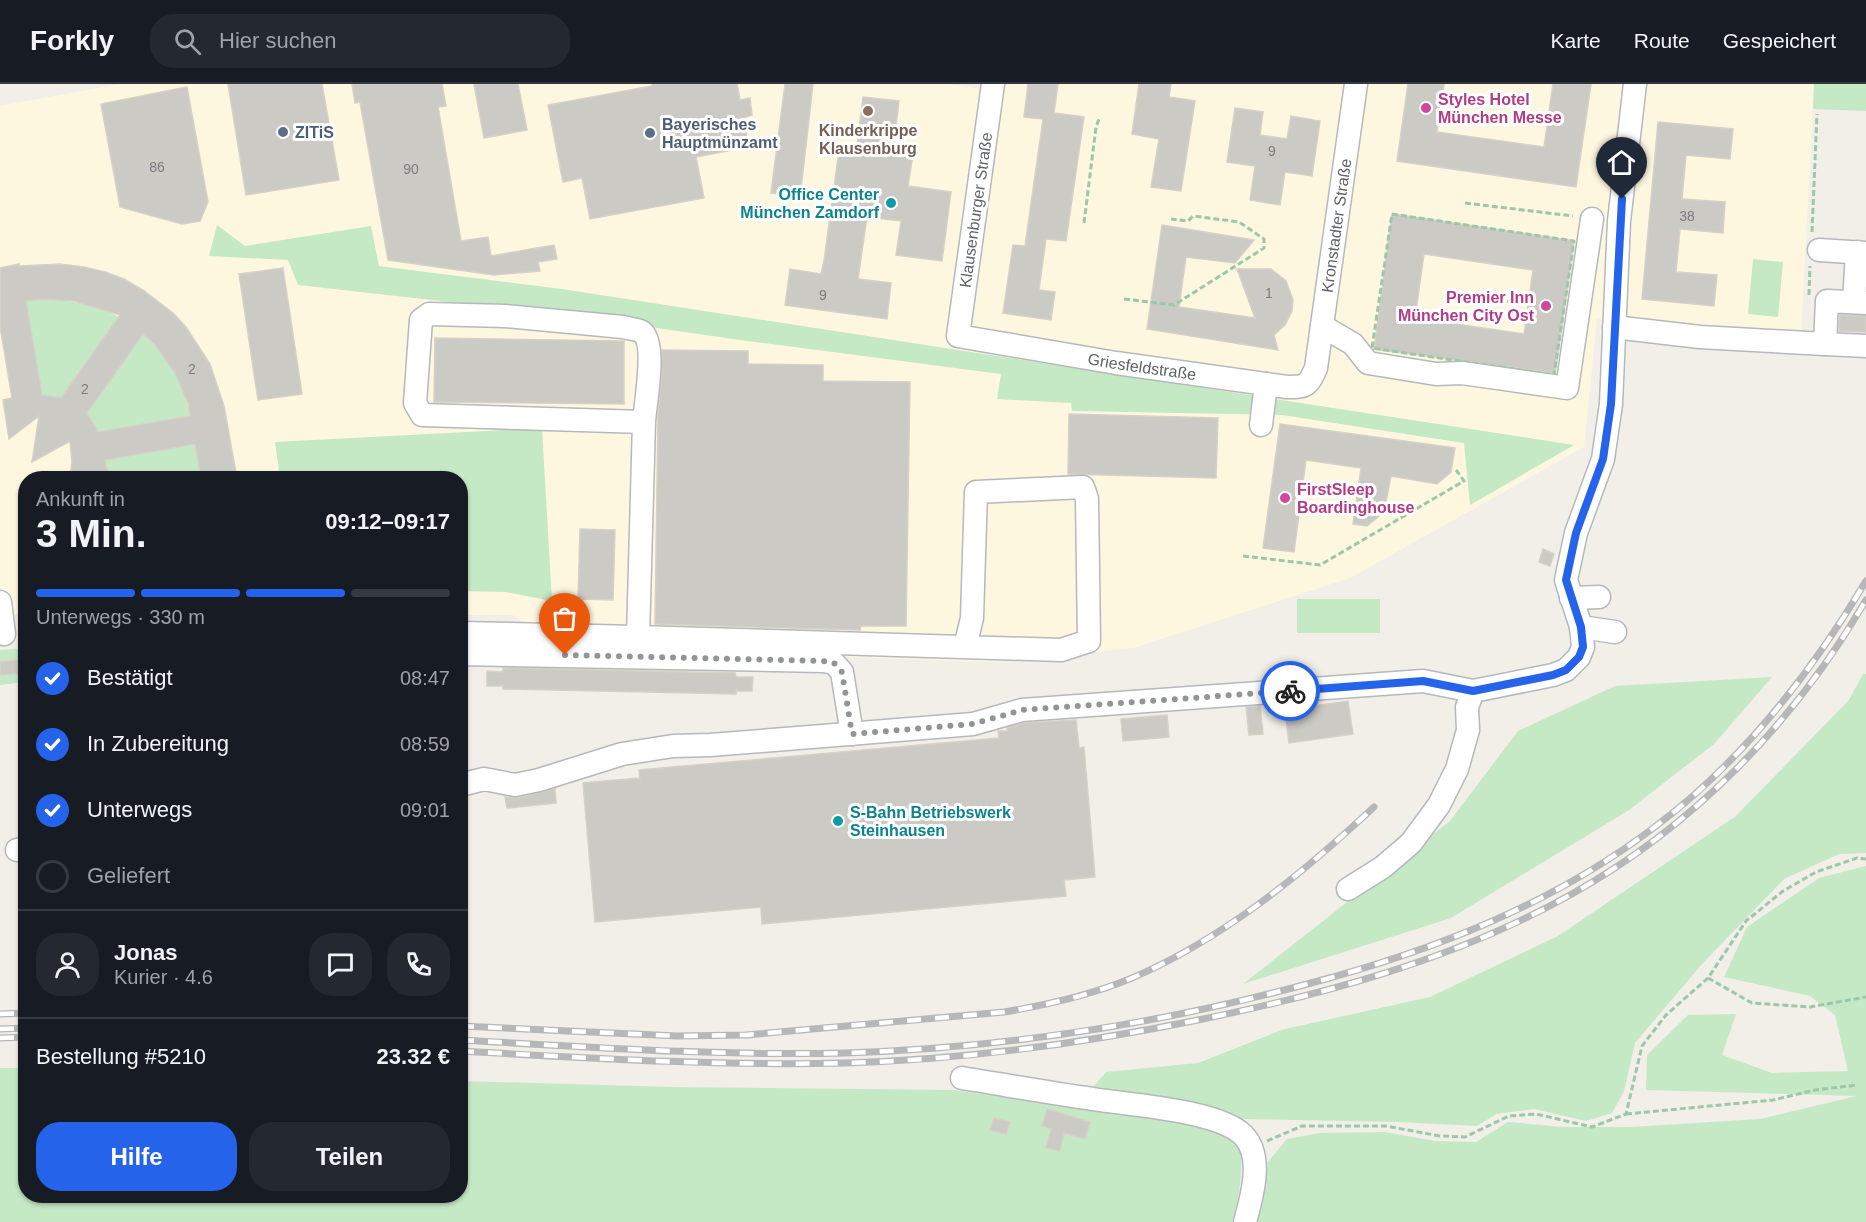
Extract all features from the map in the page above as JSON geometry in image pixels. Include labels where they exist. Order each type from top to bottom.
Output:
[{"type":"street","name":"Klausenburger Straße","points":[[958,336],[993,84]]},
{"type":"street","name":"Kronstadter Straße","points":[[1316,368],[1356,84]]},
{"type":"street","points":[[468,783],[484,779],[515,785],[539,780],[622,754],[673,746],[973,724],[1022,710],[1423,681],[1473,691],[1566,670],[1579,657],[1583,647],[1581,627],[1566,580],[1576,533],[1603,459],[1611,404],[1619,221],[1635,84]]},
{"type":"street","points":[[1322,326],[1353,344],[1368,363],[1436,374],[1462,373],[1567,388],[1592,219]]},
{"type":"street","points":[[1814,252],[1861,252],[1860,303],[1827,301],[1825,344]]},
{"type":"street","points":[[638,637],[644,422],[650,351],[647,339],[641,332],[623,327],[505,316],[429,314],[421,321],[415,403],[422,415],[644,422]]},
{"type":"street","points":[[1614,327],[1700,337],[1866,346]]},
{"type":"street","name":"Griesfeldstraße","points":[[958,336],[1116,363],[1266,384],[1302,387],[1310,383],[1316,368]]},
{"type":"street","points":[[1261,425],[1266,384]]},
{"type":"street","points":[[468,633],[1061,650],[1089,641],[1087,500],[1083,487],[976,492],[972,618],[965,647]]},
{"type":"street","points":[[1571,598],[1599,597]]},
{"type":"street","points":[[0,602],[10,634]]},
{"type":"street","points":[[1581,627],[1615,632]]},
{"type":"street","points":[[468,654],[800,660],[834,663],[842,672],[852,734]]},
{"type":"street","points":[[1348,889],[1383,867],[1411,843],[1439,805],[1457,769],[1468,730],[1467,707],[1473,691]]},
{"type":"street","points":[[962,1078],[1184,1113],[1221,1122],[1242,1134],[1253,1150],[1253,1191],[1245,1222]]},
{"type":"path","points":[[1809,298],[1814,252],[1817,114]]},
{"type":"path","points":[[1084,223],[1099,119]]},
{"type":"path","points":[[1465,203],[1592,219]]},
{"type":"path","points":[[1372,348],[1392,214],[1574,241]]},
{"type":"path","points":[[1124,298],[1174,305],[1264,248],[1264,239],[1239,222],[1193,216],[1188,221],[1171,219]]},
{"type":"path","points":[[1507,301],[1528,303]]},
{"type":"path","points":[[1244,556],[1320,565],[1464,481],[1456,470]]},
{"type":"path","points":[[1626,1114],[1642,1046],[1666,1015],[1707,978],[1746,921],[1783,891],[1816,872],[1857,858],[1866,859]]},
{"type":"path","points":[[1707,978],[1752,1003],[1810,1006],[1866,997]]},
{"type":"path","points":[[1253,1150],[1273,1138],[1302,1126],[1386,1126],[1440,1136],[1465,1137],[1509,1116],[1536,1114],[1592,1127],[1626,1114],[1773,1100],[1815,1090],[1857,1085]]},
{"type":"shaded area","points":[[120,84],[949,84],[981,89],[982,84],[1814,84],[1801,336],[1597,319],[1584,447],[1350,578],[1133,648],[1002,662],[559,648],[513,615],[468,615],[468,471],[18,471],[18,614],[0,617],[0,106]]},
{"type":"green space","points":[[1814,84],[1866,84],[1866,111],[1813,109]]},
{"type":"green space","points":[[217,225],[245,246],[371,226],[379,266],[562,289],[1574,445],[1470,505],[1464,443],[1282,415],[1072,411],[1071,403],[997,399],[1001,374],[566,315],[298,285],[288,260],[209,256]]},
{"type":"green space","points":[[1753,259],[1783,262],[1778,317],[1748,314]]},
{"type":"green space","points":[[43,299],[82,304],[119,317],[61,398],[42,395],[26,301]]},
{"type":"green space","points":[[143,334],[160,351],[179,381],[190,416],[97,432],[86,414]]},
{"type":"green space","points":[[542,428],[552,601],[505,592],[468,591],[468,471],[279,471],[275,442]]},
{"type":"green space","points":[[195,444],[200,471],[107,471],[105,460]]},
{"type":"green space","points":[[1297,599],[1380,599],[1380,633],[1297,633]]},
{"type":"green space","points":[[18,649],[18,683],[0,685],[0,650]]},
{"type":"green space","points":[[1863,674],[1866,674],[1866,853],[1839,854],[1784,879],[1702,964],[1635,1043],[1624,1091],[1612,1113],[1586,1121],[1534,1109],[1496,1114],[1477,1126],[1243,1119],[1089,1092],[1106,1072],[1198,1063],[1285,1029],[1430,997],[1558,936],[1736,816],[1849,700]]},
{"type":"green space","points":[[1772,677],[1714,744],[1629,810],[1451,918],[1243,984],[1450,821],[1518,731],[1615,686]]},
{"type":"green space","points":[[1866,866],[1866,1222],[1255,1222],[1265,1188],[1268,1162],[1287,1139],[1319,1133],[1385,1132],[1435,1141],[1476,1142],[1508,1122],[1564,1127],[1631,1127],[1760,1119],[1857,1096],[1646,1090],[1647,1055],[1688,1015],[1736,1014],[1722,1055],[1772,1073],[1848,1071],[1835,1015],[1810,996],[1724,977],[1747,927],[1819,878]]},
{"type":"green space","points":[[0,1068],[18,1068],[18,1203],[468,1203],[468,1081],[673,1087],[954,1090],[1178,1122],[1220,1132],[1241,1149],[1241,1177],[1232,1222],[0,1222]]},
{"type":"building","name":"ZITiS","points":[[228,84],[322,84],[339,180],[246,195]]},
{"type":"building","points":[[352,84],[442,84],[446,106],[438,107],[461,241],[488,237],[491,256],[554,245],[557,259],[538,262],[540,271],[494,275],[388,260],[360,102],[355,103]]},
{"type":"building","points":[[474,84],[518,84],[527,130],[484,138]]},
{"type":"building","name":"Bayerisches Hauptmünzamt","points":[[652,84],[737,84],[740,100],[750,98],[752,115],[743,118],[749,147],[696,157],[704,198],[590,219],[582,178],[563,182],[548,105],[652,86]]},
{"type":"building","points":[[785,84],[813,84],[800,198],[771,193]]},
{"type":"building","points":[[1028,84],[1058,84],[1054,113],[1084,117],[1066,241],[1046,239],[1039,290],[1055,292],[1051,320],[1003,313],[1013,245],[1025,246],[1043,119],[1024,117]]},
{"type":"building","points":[[1139,84],[1171,84],[1169,97],[1195,101],[1181,191],[1151,187],[1159,139],[1132,134]]},
{"type":"building","points":[[1408,84],[1444,84],[1437,132],[1544,147],[1553,84],[1591,84],[1576,187],[1397,161]]},
{"type":"building","points":[[187,87],[208,202],[200,221],[182,224],[120,207],[101,104]]},
{"type":"building","name":"Office Center München Zamdorf","points":[[863,97],[899,101],[893,152],[913,155],[908,186],[951,192],[942,261],[896,255],[901,221],[867,217],[858,279],[891,283],[887,319],[785,305],[790,269],[821,274],[840,143],[857,146]]},
{"type":"building","points":[[1235,108],[1263,112],[1260,135],[1287,139],[1291,116],[1320,121],[1312,176],[1285,172],[1280,205],[1250,200],[1255,166],[1227,162]]},
{"type":"building","points":[[1658,122],[1733,129],[1730,159],[1686,155],[1682,199],[1725,202],[1723,233],[1680,229],[1676,272],[1717,275],[1714,306],[1642,299]]},
{"type":"building","points":[[1392,214],[1574,241],[1555,373],[1374,349]],"holes":[[[1424,254],[1533,270],[1524,334],[1415,318]]]},
{"type":"building","points":[[1162,225],[1254,240],[1235,263],[1186,257],[1179,307],[1255,318],[1237,269],[1271,269],[1286,281],[1293,300],[1292,311],[1285,325],[1274,335],[1278,350],[1147,329]]},
{"type":"building","points":[[19,264],[19,266],[60,264],[84,267],[124,279],[143,290],[173,313],[186,327],[210,364],[224,406],[236,471],[200,471],[195,444],[105,460],[107,471],[71,471],[70,441],[32,462],[39,416],[9,439],[3,400],[12,398],[0,326],[0,268]],"holes":[[[43,299],[74,301],[120,315],[61,398],[42,395],[26,301]],[[143,334],[155,345],[175,373],[188,403],[190,416],[98,432],[87,413]]]},
{"type":"building","points":[[283,268],[302,394],[258,400],[239,274]]},
{"type":"building","points":[[1840,315],[1866,316],[1866,332],[1839,331]]},
{"type":"building","points":[[435,338],[624,341],[624,404],[434,402]]},
{"type":"building","points":[[662,350],[748,351],[748,364],[823,365],[823,381],[910,382],[906,626],[861,626],[860,630],[655,624],[658,415]]},
{"type":"building","points":[[1069,414],[1218,418],[1216,478],[1068,474]]},
{"type":"building","name":"FirstSleep Boardinghouse","points":[[1280,424],[1455,448],[1451,472],[1437,484],[1391,476],[1384,512],[1367,526],[1353,524],[1361,468],[1306,460],[1294,552],[1263,548]]},
{"type":"building","points":[[580,529],[615,530],[613,600],[578,599]]},
{"type":"building","points":[[1543,549],[1554,554],[1550,566],[1539,562]]},
{"type":"building","points":[[18,660],[18,674],[0,675],[0,662]]},
{"type":"building","points":[[503,668],[735,673],[736,677],[753,677],[752,691],[736,691],[736,694],[503,689],[503,686],[487,686],[487,671],[503,672]]},
{"type":"building","points":[[1348,701],[1353,734],[1289,743],[1285,710]]},
{"type":"building","points":[[1260,706],[1263,734],[1249,735],[1246,707]]},
{"type":"building","points":[[1167,715],[1169,737],[1123,741],[1121,719]]},
{"type":"building","name":"S-Bahn Betriebswerk Steinhausen","points":[[1076,720],[1079,748],[1084,747],[1095,877],[1064,880],[1066,896],[762,924],[761,907],[595,922],[583,783],[640,778],[639,770],[999,738],[998,731],[1007,731],[1007,728],[1024,723]]},
{"type":"building","points":[[555,789],[556,803],[507,808],[505,797],[518,798]]},
{"type":"building","points":[[1047,1109],[1090,1122],[1085,1139],[1064,1133],[1060,1151],[1046,1148],[1051,1129],[1042,1126]]},
{"type":"building","points":[[994,1118],[1010,1122],[1006,1134],[990,1130]]},
{"type":"railway","points":[[468,1040],[653,1050],[797,1054],[963,1046],[1080,1032],[1197,1011],[1311,983],[1401,956],[1532,903],[1573,881],[1652,829],[1715,776],[1771,716],[1821,650],[1866,581]]},
{"type":"railway","points":[[468,1051],[652,1061],[748,1063],[844,1063],[932,1058],[1019,1050],[1150,1029],[1241,1011],[1386,973],[1434,957],[1526,918],[1615,868],[1658,837],[1738,768],[1774,729],[1838,645],[1866,600]]},
{"type":"railway","points":[[468,1026],[678,1036],[746,1035],[1004,1012],[1053,1003],[1101,990],[1132,978],[1198,944],[1230,924],[1290,880],[1374,807]]},
{"type":"railway","points":[[0,1014],[18,1013]]},
{"type":"railway","points":[[0,1029],[18,1028]]},
{"type":"railway","points":[[0,1038],[18,1037]]},
{"type":"way so far","points":[[565,655],[834,663],[842,672],[852,734],[973,724],[1022,710],[1290,691]]},
{"type":"place","name":"Styles Hotel München Messe","points":[[1426,108]]},
{"type":"place","name":"Kinderkrippe Klausenburg","points":[[868,111]]},
{"type":"place","name":"ZITiS","points":[[283,132]]},
{"type":"place","name":"Bayerisches Hauptmünzamt","points":[[650,133]]},
{"type":"place","name":"Office Center München Zamdorf","points":[[891,203]]},
{"type":"place","name":"Premier Inn München City Ost","points":[[1546,306]]},
{"type":"place","name":"FirstSleep Boardinghouse","points":[[1285,498]]},
{"type":"place","name":"S-Bahn Betriebswerk Steinhausen","points":[[838,821]]},
{"type":"route","points":[[1290,691],[1423,681],[1473,691],[1553,675],[1566,670],[1579,657],[1583,647],[1581,627],[1566,580],[1576,533],[1603,459],[1611,404],[1619,221],[1622,199]]}]
